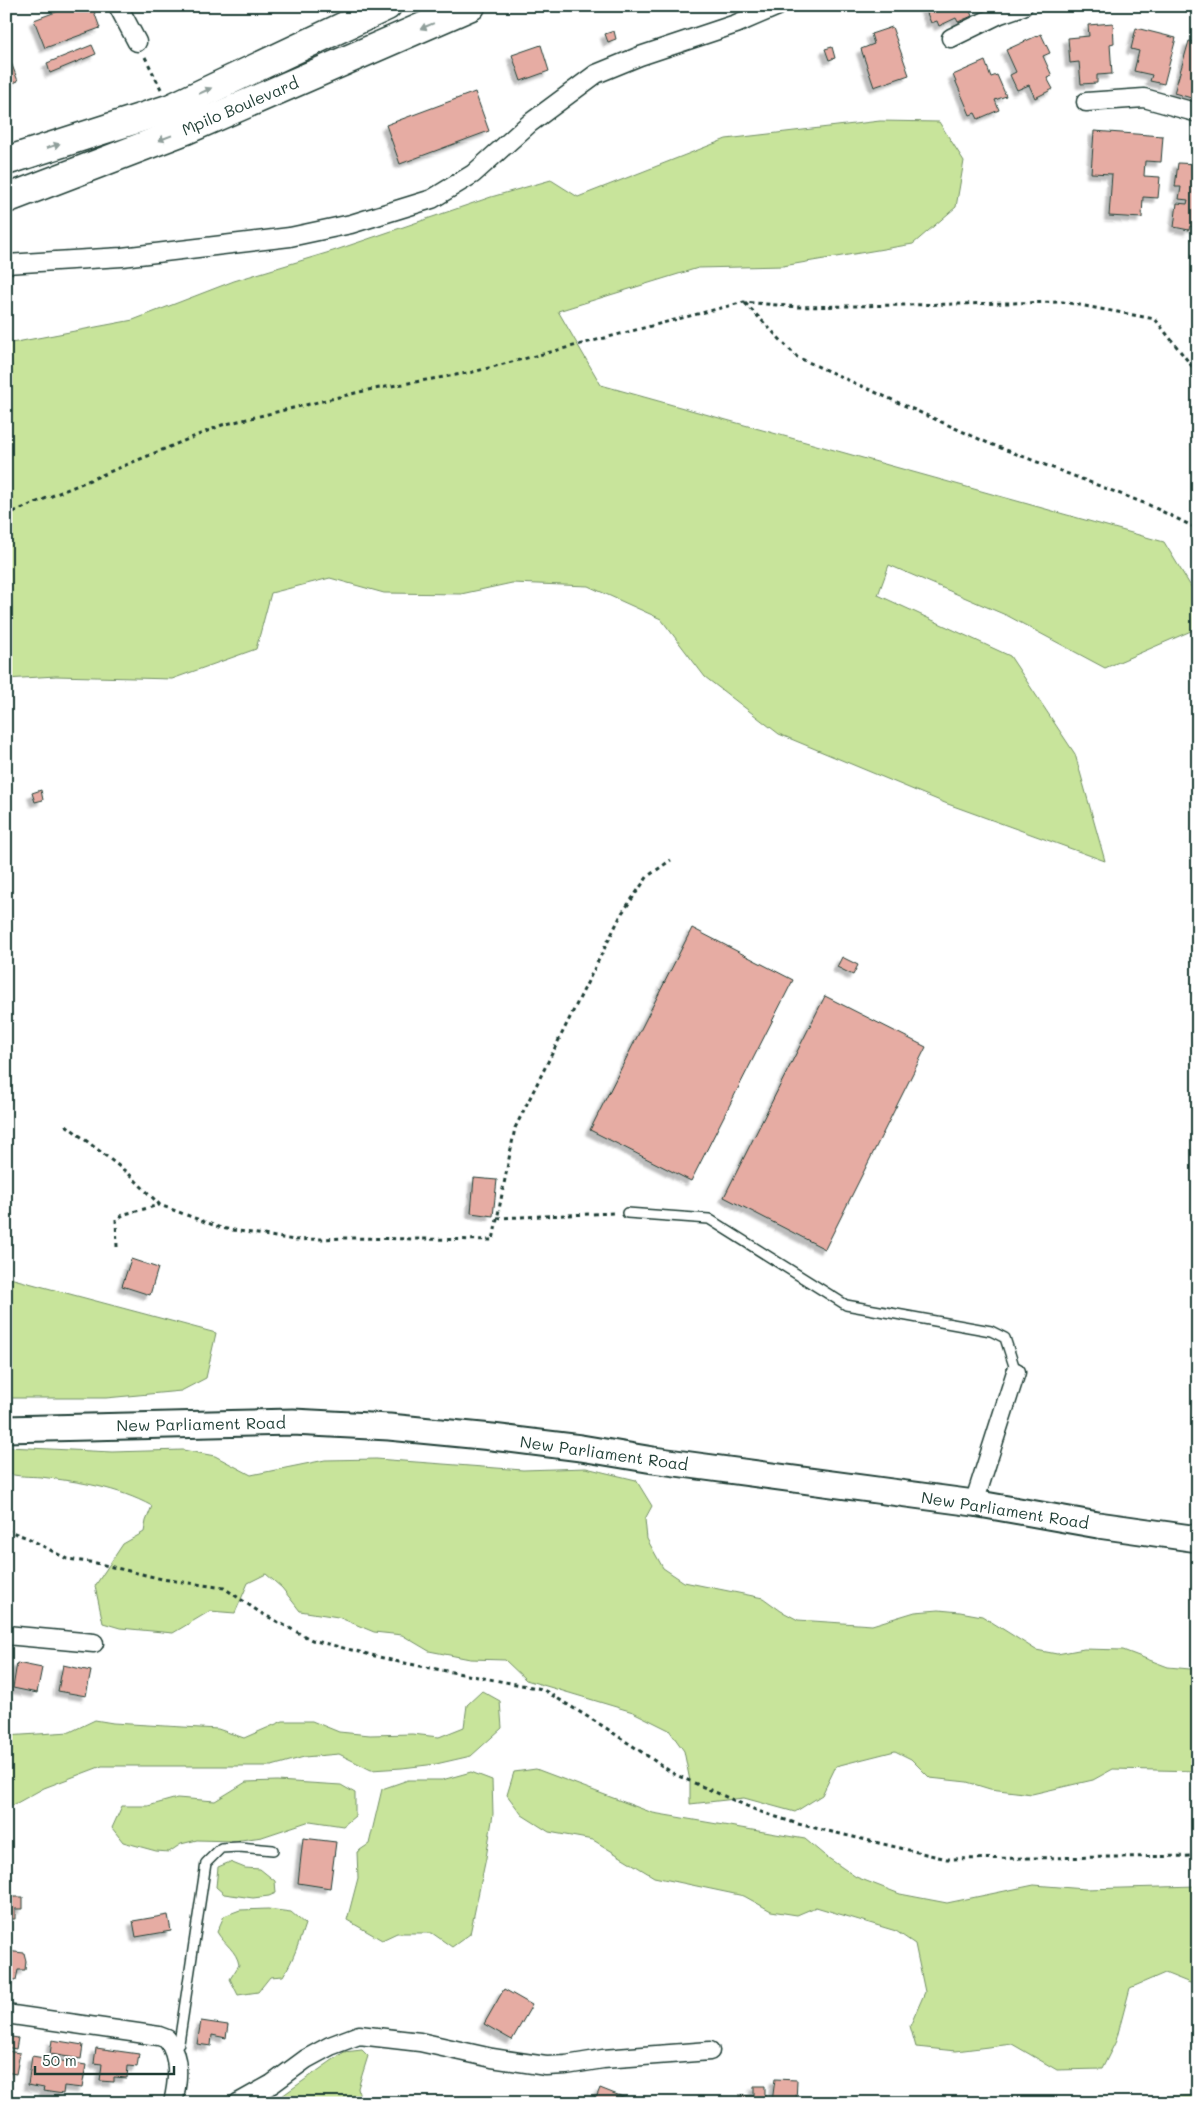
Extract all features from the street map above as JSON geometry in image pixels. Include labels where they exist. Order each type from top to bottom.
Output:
[{"type":"highway","name":"Mpilo Boulevard","points":[[6,161],[171,108],[387,6]]},
{"type":"highway","name":"Mpilo Boulevard","points":[[6,199],[186,130],[471,6]]},
{"type":"street","points":[[118,6],[137,42]]},
{"type":"street","points":[[6,264],[122,257],[290,237],[351,224],[432,199],[472,174],[530,122],[596,74],[640,56],[736,24],[778,6]]},
{"type":"street","points":[[951,38],[1000,14],[1023,6]]},
{"type":"street","points":[[1086,102],[1144,98],[1198,113]]},
{"type":"street","points":[[974,1502],[1016,1372]]},
{"type":"street","name":"New Parliament Road","points":[[6,1429],[293,1422],[389,1427],[561,1446],[653,1460],[974,1502],[1098,1525],[1198,1539]]},
{"type":"street","points":[[6,1635],[94,1643]]},
{"type":"street","points":[[6,2014],[159,2036],[167,2039],[172,2049],[179,2079],[173,2103]]},
{"type":"street","points":[[238,2103],[272,2084],[306,2059],[330,2046],[359,2035],[420,2042],[492,2058],[546,2066],[603,2059],[710,2051]]},
{"type":"lane","points":[[627,1213],[709,1219],[846,1305],[990,1331],[1005,1338],[1016,1372]]},
{"type":"lane","points":[[172,2049],[179,2043],[206,1863],[221,1848],[238,1847],[273,1850]]},
{"type":"path","points":[[137,42],[171,108]]},
{"type":"path","points":[[6,515],[222,425],[368,390],[473,372],[744,302],[798,308],[1063,302],[1155,319],[1198,374]]},
{"type":"path","points":[[744,302],[796,357],[988,443],[1149,505],[1198,529]]},
{"type":"path","points":[[66,1125],[129,1174],[160,1205],[220,1228],[294,1240],[493,1240],[515,1128],[622,912],[648,876],[672,860]]},
{"type":"path","points":[[117,1247],[116,1219],[125,1214],[160,1205]]},
{"type":"path","points":[[497,1218],[551,1214],[627,1213]]},
{"type":"path","points":[[6,1530],[28,1538],[67,1559],[96,1563],[162,1579],[224,1588],[261,1613],[312,1640],[399,1662],[542,1689],[606,1728],[674,1774],[758,1811],[798,1824],[947,1859],[1198,1856]]},
{"type":"green space","points":[[880,121],[939,122],[964,161],[956,207],[913,244],[783,266],[698,268],[558,311],[601,385],[1164,542],[1198,598],[1198,628],[1105,668],[1008,616],[889,565],[878,595],[1010,656],[1075,754],[1105,861],[945,803],[779,734],[705,677],[661,619],[588,586],[512,583],[461,594],[384,593],[330,578],[271,593],[256,649],[172,679],[56,676],[6,679],[6,344],[133,320],[234,281],[333,251],[491,197],[551,180],[578,197],[726,139]]},
{"type":"green space","points":[[6,1277],[216,1333],[206,1378],[181,1391],[106,1398],[6,1398]]},
{"type":"green space","points":[[6,1448],[112,1452],[183,1450],[215,1456],[251,1475],[325,1460],[376,1459],[523,1470],[586,1468],[636,1480],[652,1506],[645,1519],[647,1539],[663,1568],[684,1582],[763,1598],[798,1620],[872,1625],[915,1612],[939,1610],[960,1612],[982,1616],[1036,1650],[1057,1654],[1084,1649],[1123,1650],[1168,1667],[1190,1669],[1198,1667],[1198,1771],[1113,1769],[1093,1780],[1032,1794],[990,1789],[967,1782],[930,1778],[911,1759],[895,1751],[836,1766],[822,1795],[795,1812],[744,1798],[690,1804],[690,1781],[684,1751],[669,1730],[633,1712],[526,1680],[505,1660],[470,1659],[429,1651],[402,1635],[374,1632],[338,1617],[300,1611],[282,1588],[266,1574],[248,1583],[235,1613],[210,1611],[173,1633],[120,1628],[103,1623],[95,1586],[123,1544],[144,1532],[152,1506],[125,1494],[98,1486],[6,1473]]},
{"type":"green space","points":[[482,1691],[500,1701],[502,1728],[471,1756],[436,1764],[371,1770],[339,1754],[304,1757],[272,1766],[102,1766],[44,1788],[6,1809],[6,1736],[70,1732],[95,1720],[113,1723],[218,1729],[244,1738],[283,1721],[312,1721],[339,1732],[370,1735],[412,1734],[439,1737],[464,1727],[467,1705]]},
{"type":"green space","points":[[536,1769],[653,1813],[805,1839],[856,1877],[900,1894],[947,1903],[1034,1885],[1085,1889],[1198,1886],[1198,1983],[1190,1983],[1165,1973],[1130,1988],[1116,2041],[1102,2069],[1057,2070],[1012,2044],[956,2051],[916,2047],[910,2026],[925,1992],[915,1944],[896,1931],[816,1907],[797,1915],[771,1911],[744,1896],[654,1877],[593,1840],[549,1832],[522,1815],[507,1795],[514,1772]]},
{"type":"green space","points":[[471,1772],[492,1780],[493,1814],[470,1934],[452,1947],[432,1933],[397,1933],[382,1940],[347,1920],[358,1878],[357,1852],[369,1844],[382,1789],[408,1780],[442,1780]]},
{"type":"green space","points":[[277,1781],[341,1785],[355,1793],[355,1816],[343,1826],[310,1821],[262,1837],[234,1841],[197,1840],[181,1844],[169,1852],[156,1851],[123,1842],[112,1828],[122,1806],[148,1806],[177,1798],[215,1801],[246,1782]]},
{"type":"green space","points":[[230,1862],[245,1868],[260,1869],[275,1881],[276,1893],[253,1898],[224,1894],[216,1887],[218,1867]]},
{"type":"green space","points":[[268,1909],[291,1912],[305,1924],[283,1976],[270,1977],[258,1992],[238,1995],[230,1979],[239,1965],[238,1960],[217,1932],[224,1916],[240,1910]]},
{"type":"green space","points":[[362,2050],[368,2056],[358,2088],[361,2103],[272,2103],[344,2052]]},
{"type":"green space","points":[[1198,2095],[1198,2103],[1153,2103],[1154,2098]]},
{"type":"building","points":[[72,6],[92,6],[100,28],[45,48],[34,20]]},
{"type":"building","points":[[924,6],[968,6],[972,16],[958,22],[956,18],[939,26],[937,21],[931,23]]},
{"type":"building","points":[[1113,23],[1114,43],[1110,44],[1112,74],[1097,75],[1097,83],[1081,84],[1079,62],[1070,63],[1068,38],[1089,36],[1088,25]]},
{"type":"building","points":[[892,27],[909,75],[874,87],[861,49],[874,44],[871,34]]},
{"type":"building","points":[[1136,28],[1176,38],[1164,84],[1150,81],[1152,75],[1134,71],[1139,51],[1131,49]]},
{"type":"building","points":[[614,31],[616,39],[608,42],[605,34]]},
{"type":"building","points":[[1041,34],[1050,53],[1043,56],[1052,76],[1047,78],[1053,89],[1035,98],[1029,85],[1017,90],[1010,75],[1016,72],[1006,50]]},
{"type":"building","points":[[1189,41],[1198,43],[1198,100],[1174,93]]},
{"type":"building","points":[[92,45],[96,54],[50,73],[47,63]]},
{"type":"building","points":[[541,45],[549,71],[521,81],[512,55]]},
{"type":"building","points":[[832,47],[835,58],[829,60],[825,49]]},
{"type":"building","points":[[6,49],[18,81],[6,86]]},
{"type":"building","points":[[985,61],[991,77],[997,75],[1006,96],[995,100],[999,110],[978,119],[975,113],[970,115],[953,75]]},
{"type":"building","points":[[475,92],[489,131],[400,164],[386,125]]},
{"type":"building","points":[[1094,131],[1163,136],[1161,162],[1145,161],[1144,176],[1160,177],[1158,198],[1143,197],[1142,218],[1109,216],[1112,174],[1091,173]]},
{"type":"building","points":[[1178,163],[1198,164],[1198,228],[1190,226],[1189,230],[1174,227],[1177,203],[1187,204],[1188,200],[1179,199],[1181,187],[1175,187]]},
{"type":"building","points":[[41,790],[43,800],[35,802],[32,793]]},
{"type":"building","points":[[692,928],[793,980],[691,1181],[590,1130]]},
{"type":"building","points":[[842,957],[858,965],[853,975],[837,967]]},
{"type":"building","points":[[825,996],[926,1047],[825,1249],[724,1197]]},
{"type":"building","points":[[474,1178],[497,1180],[493,1216],[471,1213]]},
{"type":"building","points":[[131,1259],[158,1268],[150,1295],[122,1286]]},
{"type":"building","points":[[17,1663],[42,1668],[37,1693],[13,1688]]},
{"type":"building","points":[[63,1665],[91,1671],[86,1696],[58,1691]]},
{"type":"building","points":[[303,1838],[336,1842],[330,1888],[298,1883]]},
{"type":"building","points":[[6,1882],[9,1882],[9,1897],[23,1897],[23,1909],[15,1909],[15,1919],[6,1919]]},
{"type":"building","points":[[168,1915],[171,1931],[136,1937],[133,1921]]},
{"type":"building","points":[[6,1951],[24,1953],[26,1961],[25,1970],[18,1970],[16,1980],[6,1979]]},
{"type":"building","points":[[504,1989],[532,2005],[512,2040],[484,2024]]},
{"type":"building","points":[[201,2021],[228,2025],[226,2038],[212,2035],[211,2046],[197,2044]]},
{"type":"building","points":[[6,2036],[18,2038],[16,2049],[6,2047]]},
{"type":"building","points":[[52,2040],[83,2045],[81,2059],[50,2054]]},
{"type":"building","points":[[96,2048],[139,2054],[137,2067],[128,2066],[127,2078],[114,2077],[114,2082],[100,2081],[102,2064],[94,2063]]},
{"type":"building","points":[[6,2051],[20,2053],[16,2074],[6,2072]]},
{"type":"building","points":[[32,2056],[86,2065],[82,2088],[64,2086],[63,2094],[43,2091],[44,2088],[28,2085]]},
{"type":"building","points":[[775,2079],[797,2080],[796,2103],[739,2103],[739,2095],[754,2096],[754,2086],[765,2086],[765,2102],[772,2102]]},
{"type":"building","points":[[600,2088],[638,2103],[594,2103]]},
{"type":"building","points":[[811,2100],[823,2100],[823,2103],[811,2103]]}]
